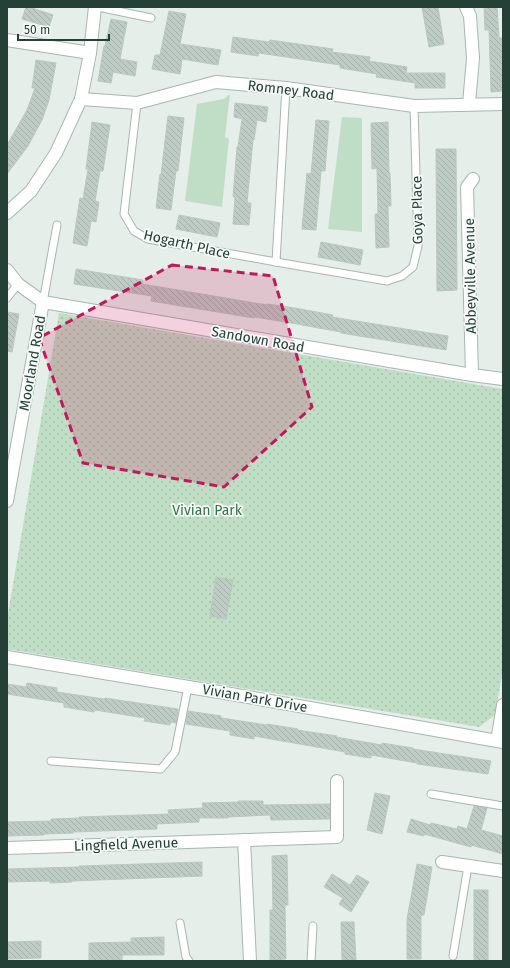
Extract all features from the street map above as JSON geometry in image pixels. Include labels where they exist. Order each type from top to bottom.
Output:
[{"type":"street","points":[[7,213],[31,191],[56,153],[81,99],[90,53],[95,7]]},
{"type":"street","points":[[466,7],[470,16],[474,58],[469,104]]},
{"type":"street","points":[[7,40],[90,53]]},
{"type":"street","name":"Romney Road","points":[[81,99],[137,103],[216,82],[286,88],[414,106],[503,104]]},
{"type":"street","name":"Abbeyville Avenue","points":[[472,376],[467,187],[473,179]]},
{"type":"street","name":"Sandown Road","points":[[7,270],[18,284],[43,302],[472,376],[503,379]]},
{"type":"street","name":"Moorland Road","points":[[7,500],[9,473],[43,302]]},
{"type":"street","name":"Vivian Park Drive","points":[[7,657],[500,741]]},
{"type":"street","points":[[500,741],[503,706]]},
{"type":"street","name":"Lingfield Avenue","points":[[7,848],[337,838],[337,781]]},
{"type":"street","points":[[244,840],[250,961]]},
{"type":"street","points":[[442,862],[503,871]]},
{"type":"lane","points":[[98,7],[151,18]]},
{"type":"lane","points":[[276,262],[286,88]]},
{"type":"lane","name":"Hogarth Place","points":[[137,103],[124,214],[134,231],[148,238],[276,262]]},
{"type":"lane","name":"Goya Place","points":[[276,262],[386,281],[402,276],[413,267],[418,246],[414,106]]},
{"type":"lane","name":"Moorland Road","points":[[43,302],[57,225]]},
{"type":"lane","points":[[7,298],[18,284]]},
{"type":"lane","points":[[51,761],[161,769],[175,752],[188,687]]},
{"type":"lane","points":[[431,794],[503,806]]},
{"type":"lane","points":[[453,956],[468,866]]},
{"type":"lane","points":[[180,923],[186,957],[189,961]]},
{"type":"lane","points":[[311,961],[313,926]]},
{"type":"highlighted area","points":[[172,265],[273,276],[312,407],[224,487],[83,463],[39,338]]},
{"type":"green space","points":[[230,94],[225,137],[229,139],[222,207],[185,201],[197,104],[224,99]]},
{"type":"green space","points":[[342,117],[362,118],[362,232],[328,229]]},
{"type":"green space","name":"Vivian Park","points":[[59,313],[503,389],[503,669],[495,715],[479,727],[7,649],[7,620]]},
{"type":"building","points":[[26,7],[53,15],[49,27],[22,19]]},
{"type":"building","points":[[422,7],[438,7],[444,44],[429,47]]},
{"type":"building","points":[[484,7],[497,7],[499,38],[503,38],[503,91],[491,92],[489,30],[485,30]]},
{"type":"building","points":[[169,11],[186,14],[180,44],[221,50],[218,65],[182,59],[180,74],[152,69],[155,55],[160,55]]},
{"type":"building","points":[[111,19],[127,22],[120,59],[137,62],[135,76],[113,72],[111,83],[98,81],[104,46]]},
{"type":"building","points":[[233,37],[269,42],[270,40],[333,49],[332,52],[370,57],[369,61],[407,67],[406,73],[445,73],[445,88],[415,88],[415,83],[376,77],[377,74],[340,68],[340,65],[259,53],[258,56],[231,52]]},
{"type":"building","points":[[36,60],[56,63],[49,100],[42,120],[28,146],[7,174],[7,145],[27,110],[35,88],[32,88]]},
{"type":"building","points":[[235,103],[268,107],[266,122],[257,120],[253,140],[247,203],[251,203],[249,225],[233,224],[235,197],[233,197],[237,147],[242,119],[234,117]]},
{"type":"building","points":[[168,116],[184,118],[178,171],[176,171],[171,210],[156,208]]},
{"type":"building","points":[[316,120],[329,121],[325,171],[321,171],[316,230],[302,229],[307,173],[311,174]]},
{"type":"building","points":[[92,122],[110,125],[103,171],[100,171],[95,201],[99,202],[96,222],[91,221],[87,246],[73,243],[80,198],[83,199],[88,169],[86,169]]},
{"type":"building","points":[[388,122],[391,206],[388,206],[389,247],[376,248],[375,214],[378,214],[377,168],[372,169],[371,123]]},
{"type":"building","points":[[436,149],[456,149],[457,290],[437,291]]},
{"type":"building","points":[[179,215],[220,223],[217,237],[176,229]]},
{"type":"building","points":[[321,242],[363,250],[360,265],[318,257]]},
{"type":"building","points":[[76,269],[143,280],[142,284],[267,305],[295,308],[333,315],[332,317],[448,336],[446,350],[255,317],[151,301],[152,296],[74,284]]},
{"type":"building","points":[[7,312],[19,314],[12,352],[7,351]]},
{"type":"building","points":[[216,577],[233,580],[226,619],[210,616]]},
{"type":"building","points":[[27,683],[57,688],[57,692],[178,709],[176,723],[171,722],[170,725],[144,721],[145,718],[64,707],[64,703],[7,694],[7,684],[26,687]]},
{"type":"building","points":[[188,711],[221,716],[221,718],[298,729],[297,730],[382,745],[382,743],[491,761],[488,774],[417,764],[371,755],[371,758],[345,754],[345,752],[254,736],[254,739],[230,735],[230,731],[186,724]]},
{"type":"building","points":[[375,793],[390,796],[382,834],[367,830]]},
{"type":"building","points":[[263,801],[263,805],[330,804],[330,819],[271,820],[270,815],[228,818],[199,818],[199,822],[157,824],[157,829],[7,836],[7,822],[51,821],[51,819],[79,817],[169,814],[168,810],[203,808],[202,803]]},
{"type":"building","points":[[474,806],[487,808],[481,830],[503,836],[503,854],[424,834],[424,836],[407,832],[411,819],[430,825],[431,823],[457,829],[458,826],[467,829]]},
{"type":"building","points":[[287,855],[288,905],[285,905],[286,959],[270,960],[270,910],[273,910],[272,856]]},
{"type":"building","points":[[202,862],[202,876],[50,883],[50,881],[7,882],[7,869]]},
{"type":"building","points":[[417,864],[432,867],[424,915],[421,915],[421,959],[407,959],[407,919]]},
{"type":"building","points":[[332,874],[350,885],[357,875],[369,882],[351,912],[339,904],[343,898],[324,887]]},
{"type":"building","points":[[474,890],[488,890],[488,961],[474,961]]},
{"type":"building","points":[[341,922],[354,922],[356,960],[342,960]]},
{"type":"building","points":[[164,937],[164,955],[122,955],[122,960],[89,961],[89,943],[131,942],[131,938]]},
{"type":"building","points":[[41,941],[41,958],[8,959],[8,942]]}]
